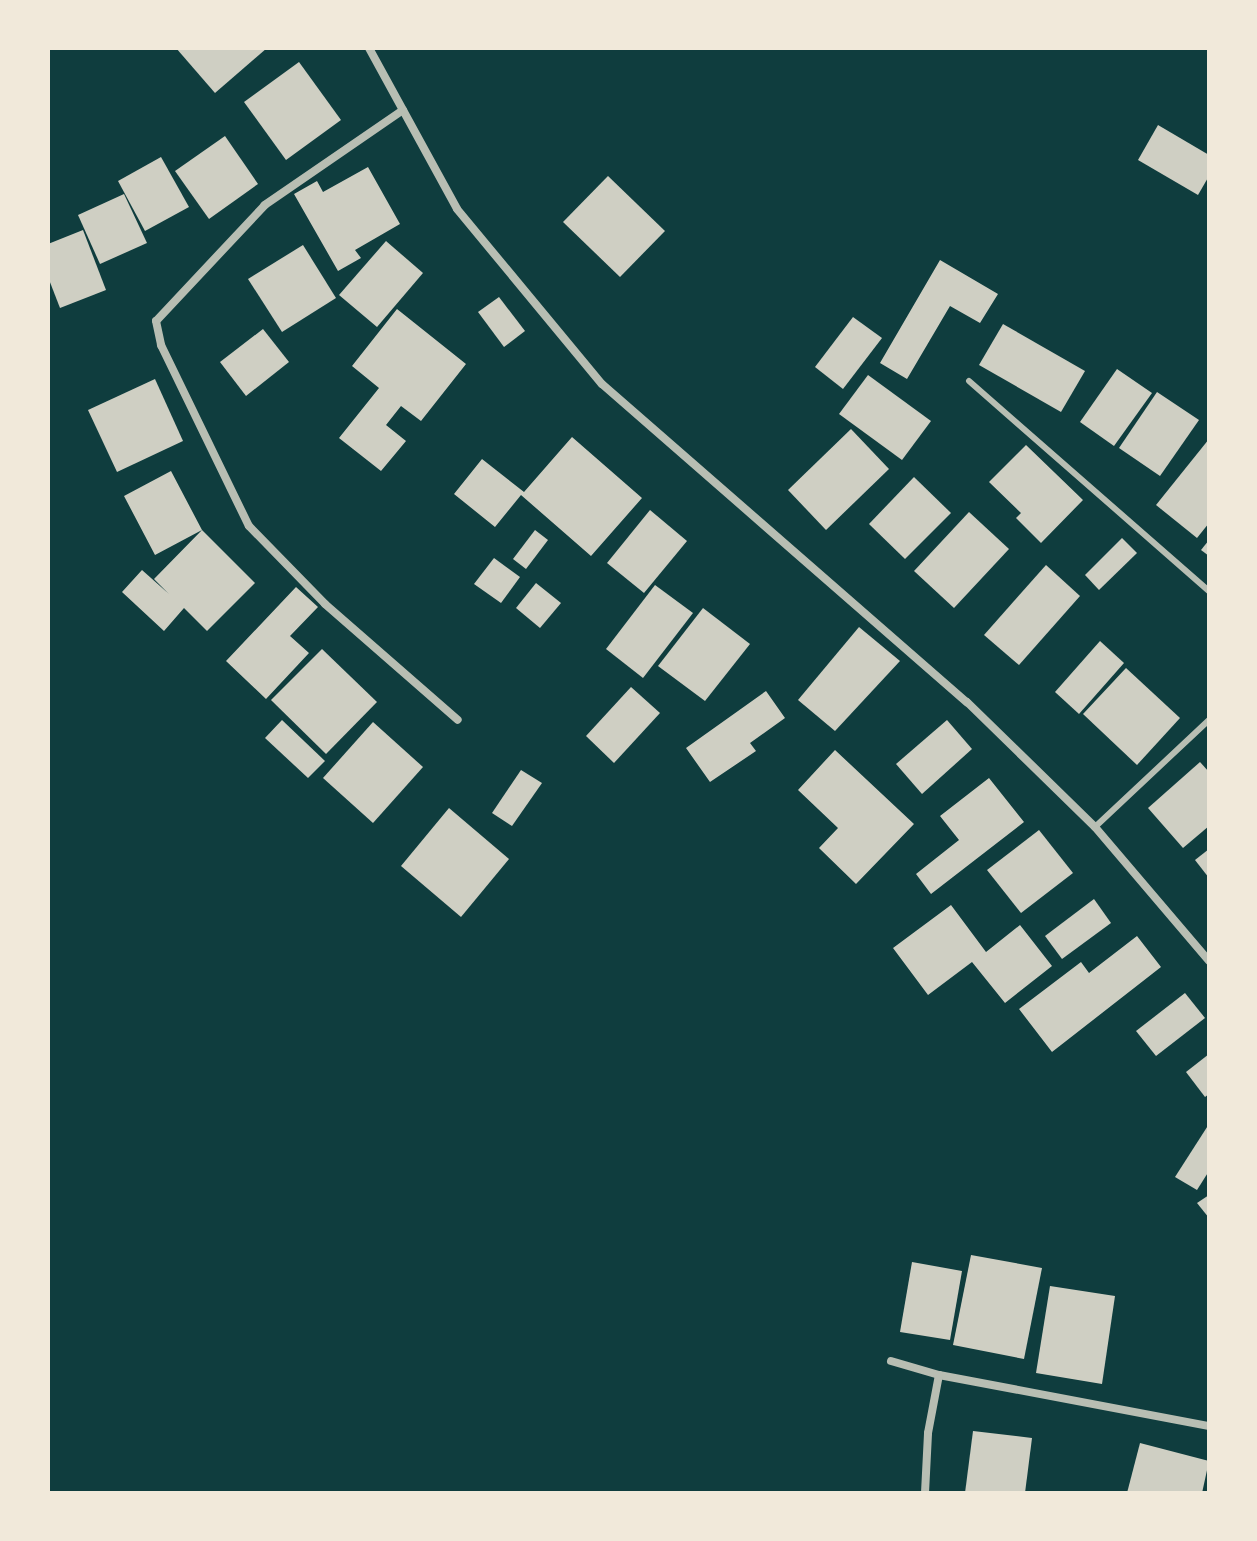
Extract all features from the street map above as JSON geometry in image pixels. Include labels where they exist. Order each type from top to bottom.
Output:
[{"type":"street","points":[[369,48],[457,209],[602,384],[946,682],[1095,827],[1209,961]]},
{"type":"street","points":[[403,110],[265,205],[156,321],[161,345],[249,526],[325,604],[458,720]]},
{"type":"street","points":[[891,1361],[939,1375],[1209,1426]]},
{"type":"street","points":[[925,1493],[928,1433],[939,1375]]},
{"type":"lane","points":[[969,381],[1209,591]]},
{"type":"lane","points":[[1095,827],[1209,720]]},
{"type":"building","points":[[176,48],[267,48],[215,93]]},
{"type":"building","points":[[299,62],[341,120],[286,160],[244,102]]},
{"type":"building","points":[[1158,125],[1209,155],[1209,176],[1198,195],[1138,160]]},
{"type":"building","points":[[225,136],[258,184],[209,219],[175,171]]},
{"type":"building","points":[[161,157],[189,207],[145,231],[118,181]]},
{"type":"building","points":[[368,167],[400,224],[355,250],[361,258],[338,271],[294,194],[317,181],[323,192]]},
{"type":"building","points":[[608,176],[665,231],[620,277],[563,222]]},
{"type":"building","points":[[124,194],[147,243],[100,264],[78,215]]},
{"type":"building","points":[[83,230],[106,290],[60,308],[48,277],[48,244]]},
{"type":"building","points":[[386,241],[423,273],[377,327],[339,295]]},
{"type":"building","points":[[303,245],[336,298],[282,332],[248,279]]},
{"type":"building","points":[[940,260],[998,294],[980,323],[950,306],[907,379],[880,363]]},
{"type":"building","points":[[499,297],[525,331],[504,347],[478,312]]},
{"type":"building","points":[[397,309],[466,364],[421,421],[401,406],[386,425],[406,441],[381,471],[339,438],[379,388],[352,366]]},
{"type":"building","points":[[853,317],[882,338],[843,389],[815,367]]},
{"type":"building","points":[[1003,324],[1085,371],[1061,412],[979,365]]},
{"type":"building","points":[[263,329],[289,362],[246,396],[220,362]]},
{"type":"building","points":[[1117,369],[1152,393],[1114,446],[1080,422]]},
{"type":"building","points":[[868,375],[931,421],[902,460],[839,414]]},
{"type":"building","points":[[155,379],[183,441],[117,472],[88,410]]},
{"type":"building","points":[[1157,392],[1199,420],[1160,476],[1119,448]]},
{"type":"building","points":[[851,429],[889,469],[826,530],[788,490]]},
{"type":"building","points":[[572,437],[642,498],[591,556],[521,495],[495,527],[454,494],[482,459],[524,492]]},
{"type":"building","points":[[1209,439],[1209,523],[1197,538],[1156,505]]},
{"type":"building","points":[[1026,445],[1083,500],[1041,543],[1016,518],[1021,513],[989,482]]},
{"type":"building","points":[[171,471],[202,530],[155,555],[124,496]]},
{"type":"building","points":[[914,477],[951,513],[905,559],[869,524]]},
{"type":"building","points":[[650,510],[687,541],[644,593],[607,563]]},
{"type":"building","points":[[969,512],[1009,549],[954,608],[914,571]]},
{"type":"building","points":[[202,530],[255,583],[207,631],[184,608],[164,631],[122,592],[142,570],[169,594],[154,579]]},
{"type":"building","points":[[535,530],[548,540],[526,569],[513,559]]},
{"type":"building","points":[[1122,538],[1137,553],[1099,590],[1085,575]]},
{"type":"building","points":[[1209,540],[1209,556],[1201,550]]},
{"type":"building","points":[[494,558],[520,577],[501,603],[474,584]]},
{"type":"building","points":[[1046,565],[1080,596],[1019,665],[984,635]]},
{"type":"building","points":[[536,583],[561,603],[540,628],[516,608]]},
{"type":"building","points":[[655,585],[693,613],[643,678],[606,649]]},
{"type":"building","points":[[296,587],[318,607],[290,636],[309,653],[266,699],[226,661]]},
{"type":"building","points":[[703,608],[750,644],[705,701],[658,666]]},
{"type":"building","points":[[859,627],[900,661],[835,731],[798,700]]},
{"type":"building","points":[[1100,641],[1124,663],[1079,714],[1055,692]]},
{"type":"building","points":[[322,649],[377,702],[326,754],[271,700]]},
{"type":"building","points":[[1126,668],[1180,718],[1137,765],[1083,714]]},
{"type":"building","points":[[631,687],[660,713],[614,763],[586,736]]},
{"type":"building","points":[[766,691],[785,718],[750,743],[756,751],[710,782],[686,748]]},
{"type":"building","points":[[282,720],[325,761],[308,778],[265,738]]},
{"type":"building","points":[[947,720],[972,749],[922,794],[896,764]]},
{"type":"building","points":[[373,722],[423,767],[373,823],[323,778]]},
{"type":"building","points":[[835,750],[914,824],[856,884],[819,848],[838,828],[798,790]]},
{"type":"building","points":[[1200,762],[1209,772],[1209,826],[1183,848],[1148,808]]},
{"type":"building","points":[[521,770],[542,783],[512,826],[492,813]]},
{"type":"building","points":[[989,778],[1024,822],[931,894],[916,874],[959,840],[940,816]]},
{"type":"building","points":[[449,808],[509,859],[461,917],[401,866]]},
{"type":"building","points":[[1039,830],[1073,873],[1021,913],[987,870]]},
{"type":"building","points":[[1209,849],[1209,878],[1195,860]]},
{"type":"building","points":[[1094,899],[1111,923],[1062,959],[1045,936]]},
{"type":"building","points":[[951,905],[986,952],[1020,925],[1052,966],[1005,1003],[972,962],[928,995],[893,948]]},
{"type":"building","points":[[1137,936],[1161,967],[1052,1052],[1019,1009],[1081,962],[1089,973]]},
{"type":"building","points":[[1185,993],[1205,1018],[1156,1056],[1136,1031]]},
{"type":"building","points":[[1209,1054],[1209,1094],[1205,1097],[1186,1072]]},
{"type":"building","points":[[1209,1124],[1209,1171],[1197,1190],[1175,1177]]},
{"type":"building","points":[[1209,1195],[1209,1218],[1197,1203]]},
{"type":"building","points":[[971,1255],[1042,1268],[1024,1359],[953,1345]]},
{"type":"building","points":[[912,1262],[962,1271],[950,1340],[900,1332]]},
{"type":"building","points":[[1050,1286],[1115,1296],[1102,1384],[1036,1373]]},
{"type":"building","points":[[973,1431],[1032,1438],[1025,1493],[965,1493]]},
{"type":"building","points":[[1140,1443],[1209,1461],[1202,1493],[1127,1493]]}]
